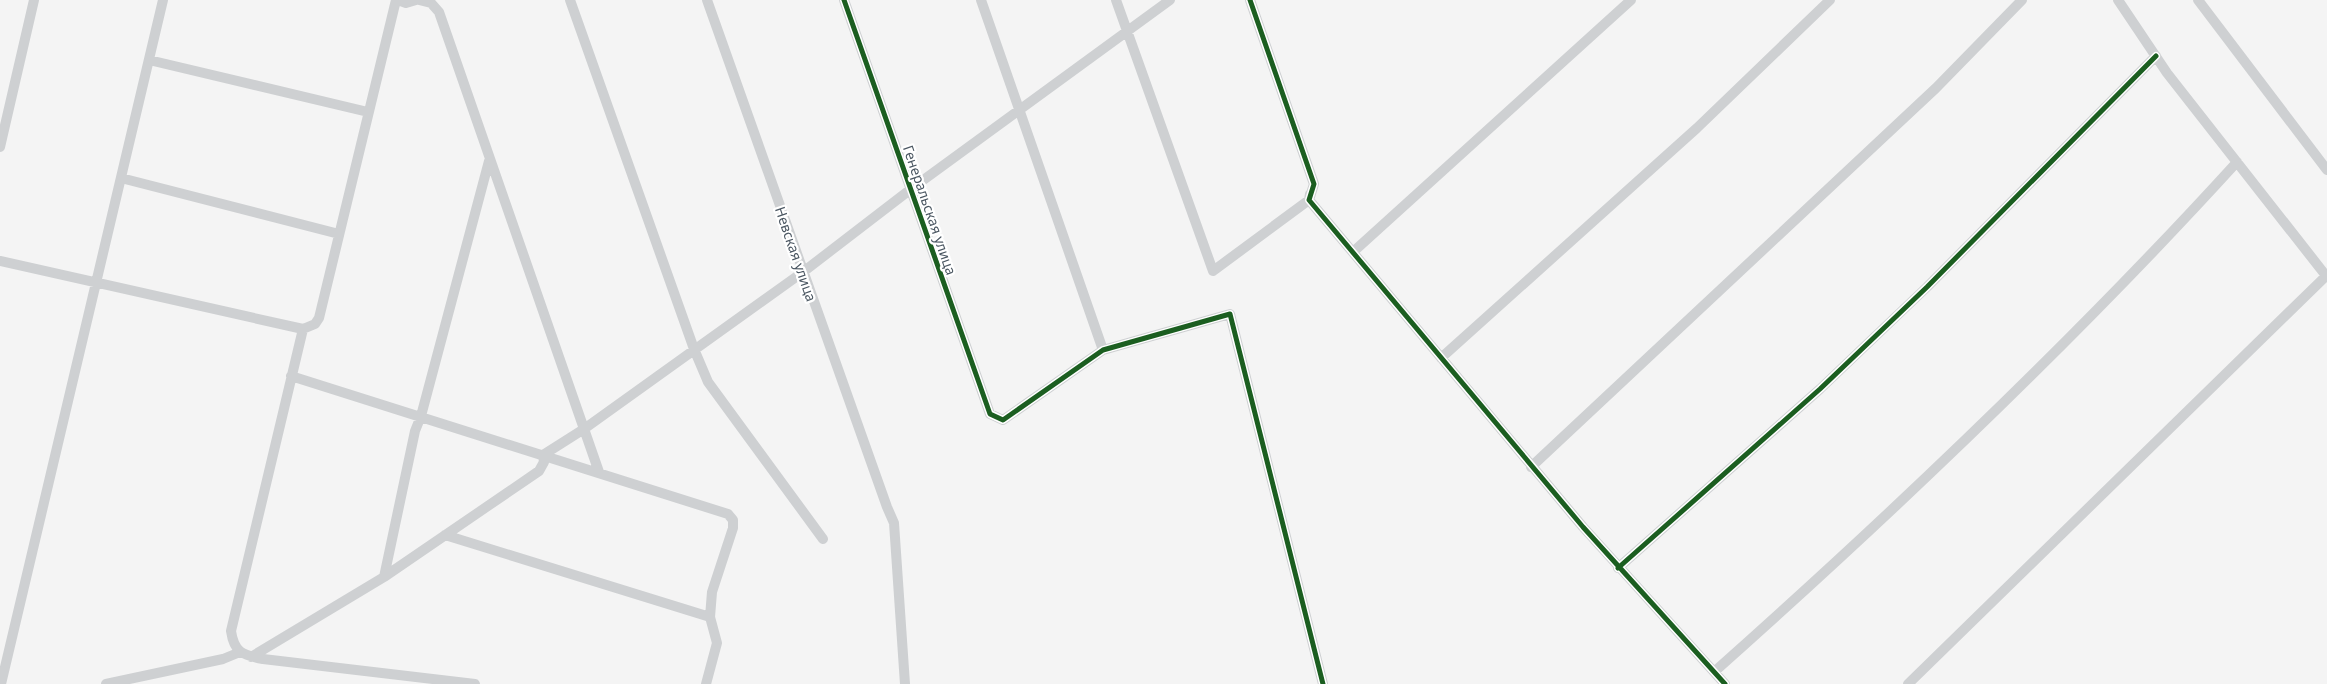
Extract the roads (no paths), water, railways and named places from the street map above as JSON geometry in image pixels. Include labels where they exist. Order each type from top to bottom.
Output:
[{"type":"street","points":[[0,147],[34,0]]},
{"type":"street","points":[[1,684],[163,0]]},
{"type":"street","points":[[0,262],[303,329],[315,324],[319,318],[397,0],[406,3],[418,0],[431,2],[439,12],[489,161],[599,472]]},
{"type":"street","points":[[570,0],[694,349],[708,382],[823,539]]},
{"type":"street","name":"Невская улица","points":[[707,0],[894,523],[905,684]]},
{"type":"street","name":"Генеральская улица","points":[[844,0],[990,414],[1003,420],[1103,350]]},
{"type":"street","points":[[981,0],[1103,350],[1230,314],[1323,684]]},
{"type":"street","points":[[1116,0],[1212,271],[1308,200],[1314,184],[1250,0]]},
{"type":"street","points":[[543,455],[584,429],[803,272],[911,189],[1170,0]]},
{"type":"street","points":[[1353,252],[1631,0]]},
{"type":"street","points":[[1441,358],[1697,128],[1830,0]]},
{"type":"street","points":[[1532,467],[1936,88],[2022,0]]},
{"type":"street","points":[[1908,684],[2327,276],[2156,56],[2118,0]]},
{"type":"street","points":[[2198,0],[2327,170]]},
{"type":"street","points":[[1618,568],[1820,389],[1927,287],[2156,56]]},
{"type":"street","points":[[149,60],[368,112]]},
{"type":"street","points":[[384,576],[415,431],[421,416],[489,161]]},
{"type":"street","points":[[1714,672],[1840,560],[2008,401],[2183,222],[2237,162]]},
{"type":"street","points":[[121,178],[339,234]]},
{"type":"street","points":[[1308,200],[1618,568],[1725,684]]},
{"type":"street","points":[[303,329],[230,631],[233,643],[240,652],[251,657],[475,684]]},
{"type":"street","points":[[291,376],[728,514],[733,520],[733,528],[712,592],[710,618],[716,643],[706,684]]},
{"type":"street","points":[[251,657],[384,576],[539,471],[544,462],[543,455]]},
{"type":"street","points":[[445,535],[710,618]]},
{"type":"street","points":[[106,684],[223,659],[240,652]]}]
